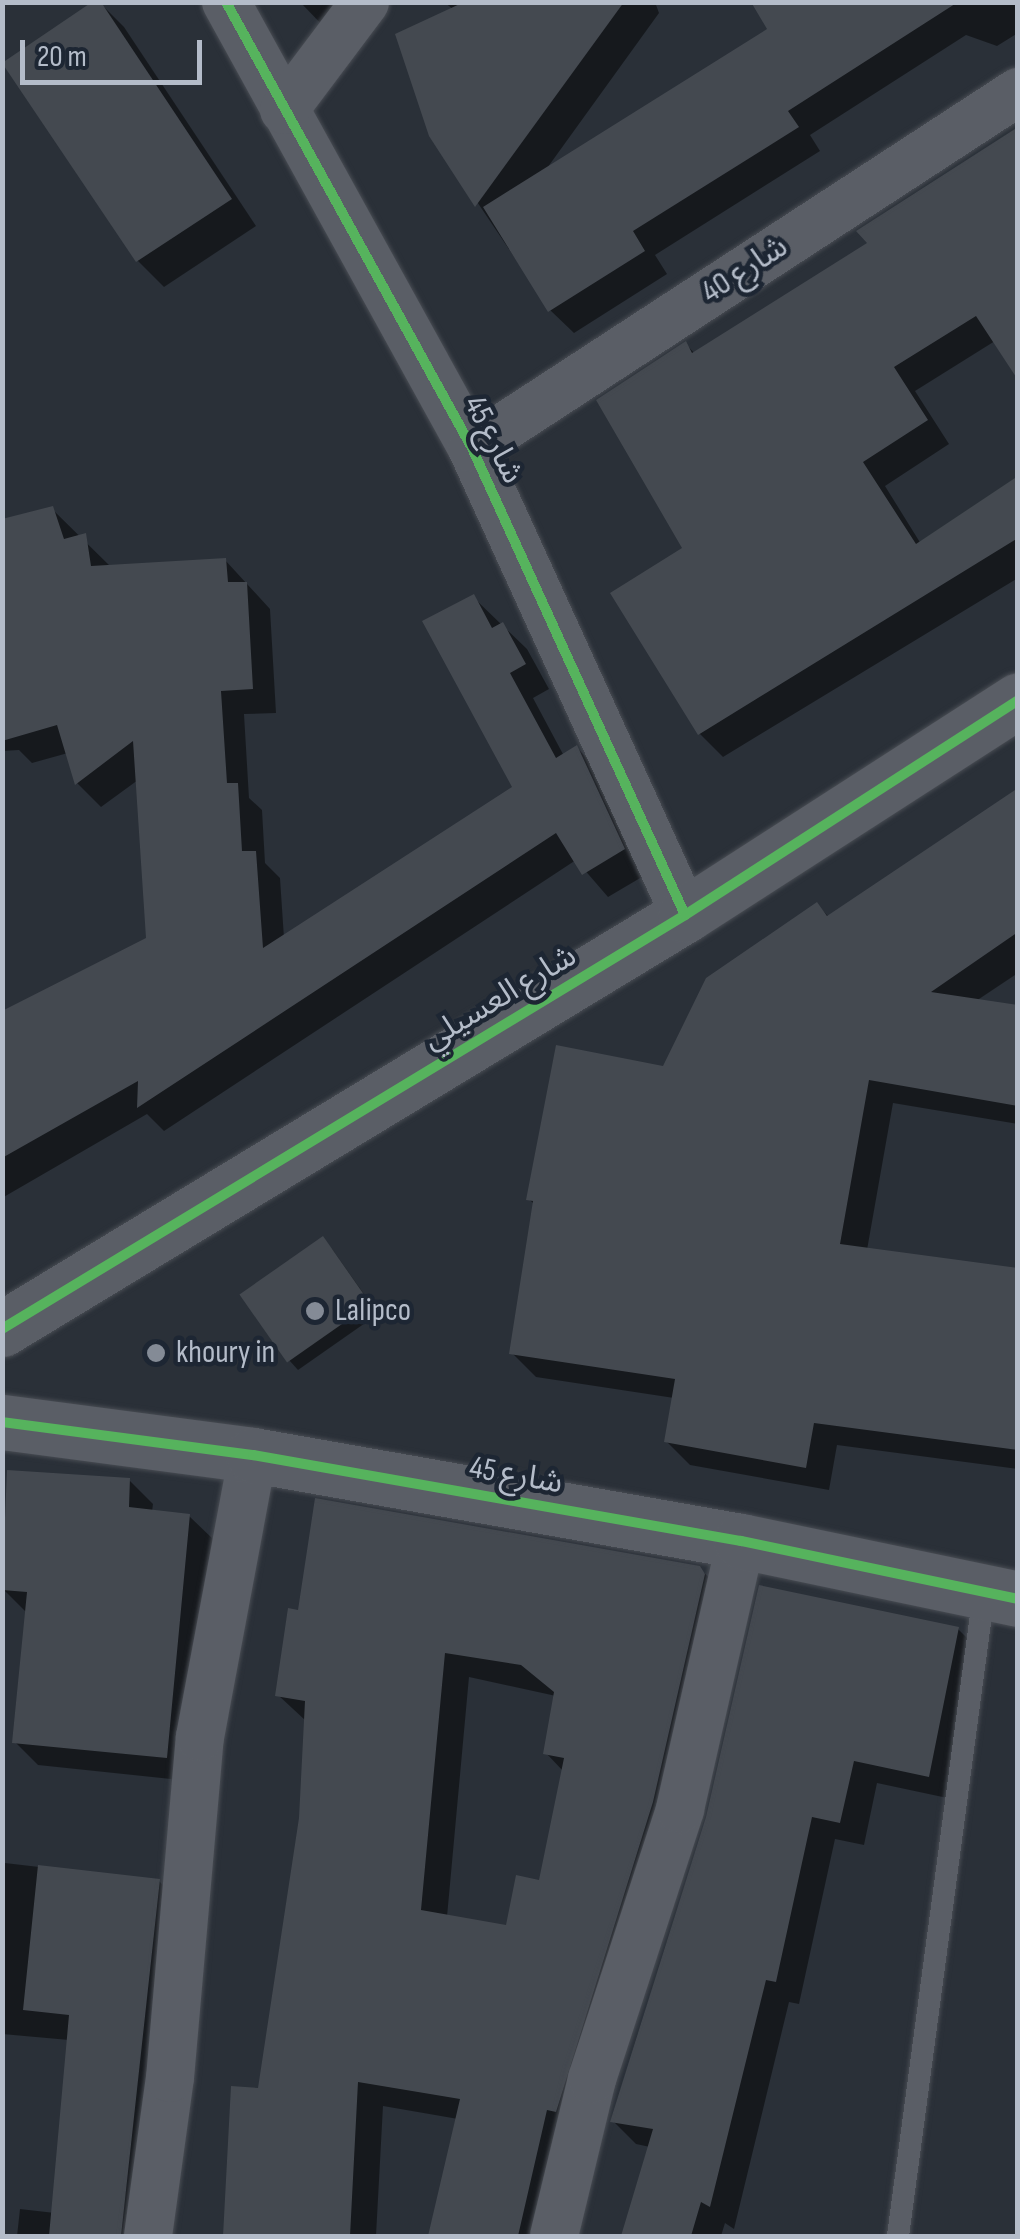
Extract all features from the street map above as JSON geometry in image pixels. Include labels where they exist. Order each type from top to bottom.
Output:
[{"type":"street","name":"شارع 45","points":[[226,2],[472,448],[685,915]]},
{"type":"street","points":[[284,110],[365,2]]},
{"type":"street","name":"شارع 40","points":[[472,448],[1018,92]]},
{"type":"street","name":"شارع العسيلي","points":[[2,1329],[685,915],[1018,700]]},
{"type":"street","name":"شارع 45","points":[[2,1422],[252,1454],[742,1541],[1001,1596]]},
{"type":"street","points":[[148,2236],[170,2078],[200,1737],[252,1454]]},
{"type":"street","points":[[554,2236],[592,2079],[680,1809],[742,1541]]},
{"type":"lane","points":[[898,2236],[1001,1596]]},
{"type":"building","points":[[92,2],[101,2],[232,199],[136,262],[2,63]]},
{"type":"building","points":[[464,2],[624,2],[475,207],[429,136],[395,34]]},
{"type":"building","points":[[751,2],[958,2],[788,111],[799,127],[633,231],[645,251],[548,312],[483,207],[767,29]]},
{"type":"building","points":[[1018,127],[1018,380],[976,316],[894,367],[928,420],[863,462],[916,544],[1018,476],[1018,538],[698,735],[610,593],[682,548],[596,400],[686,341],[692,353],[867,243],[856,231]]},
{"type":"building","points":[[53,506],[64,539],[86,533],[91,566],[226,558],[228,582],[247,582],[253,689],[221,691],[227,783],[238,783],[242,851],[256,851],[263,948],[512,787],[422,621],[474,594],[492,628],[503,622],[526,664],[510,673],[556,758],[577,745],[625,849],[582,875],[556,833],[137,1108],[138,1081],[2,1158],[2,1011],[146,938],[133,741],[75,785],[57,725],[2,741],[2,519]]},
{"type":"building","points":[[1018,788],[1018,932],[931,992],[1018,1005],[1018,1106],[869,1080],[840,1244],[1018,1268],[1018,1450],[814,1423],[806,1468],[664,1442],[675,1379],[509,1354],[533,1201],[526,1200],[556,1045],[663,1066],[706,978],[817,902],[827,916]]},
{"type":"building","points":[[323,1236],[371,1304],[287,1362],[239,1295]]},
{"type":"building","points":[[7,1470],[130,1478],[129,1507],[190,1514],[167,1758],[12,1743],[27,1592],[2,1590]]},
{"type":"building","points":[[315,1498],[700,1566],[705,1574],[653,1802],[556,2112],[547,2110],[518,2236],[428,2236],[460,2099],[358,2082],[350,2236],[223,2236],[231,2086],[258,2088],[299,1818],[305,1701],[275,1696],[288,1608],[298,1610]],"holes":[[[445,1653],[521,1665],[554,1692],[543,1754],[564,1758],[539,1880],[516,1875],[506,1925],[421,1910]]]},
{"type":"building","points":[[759,1585],[959,1627],[929,1777],[854,1761],[840,1823],[812,1817],[776,1982],[766,1980],[710,2207],[701,2202],[691,2236],[621,2236],[653,2129],[610,2122],[706,1817]]},
{"type":"building","points":[[38,1865],[160,1879],[121,2236],[49,2236],[69,2015],[23,2010]]},
{"type":"cycle path","points":[[226,2],[472,448],[685,915]]},
{"type":"cycle path","points":[[2,1329],[685,915],[1018,700]]},
{"type":"cycle path","points":[[2,1422],[253,1455],[741,1541],[1018,1599]]},
{"type":"place","name":"Lalipco","points":[[315,1311]]},
{"type":"place","name":"khoury in","points":[[156,1353]]}]
